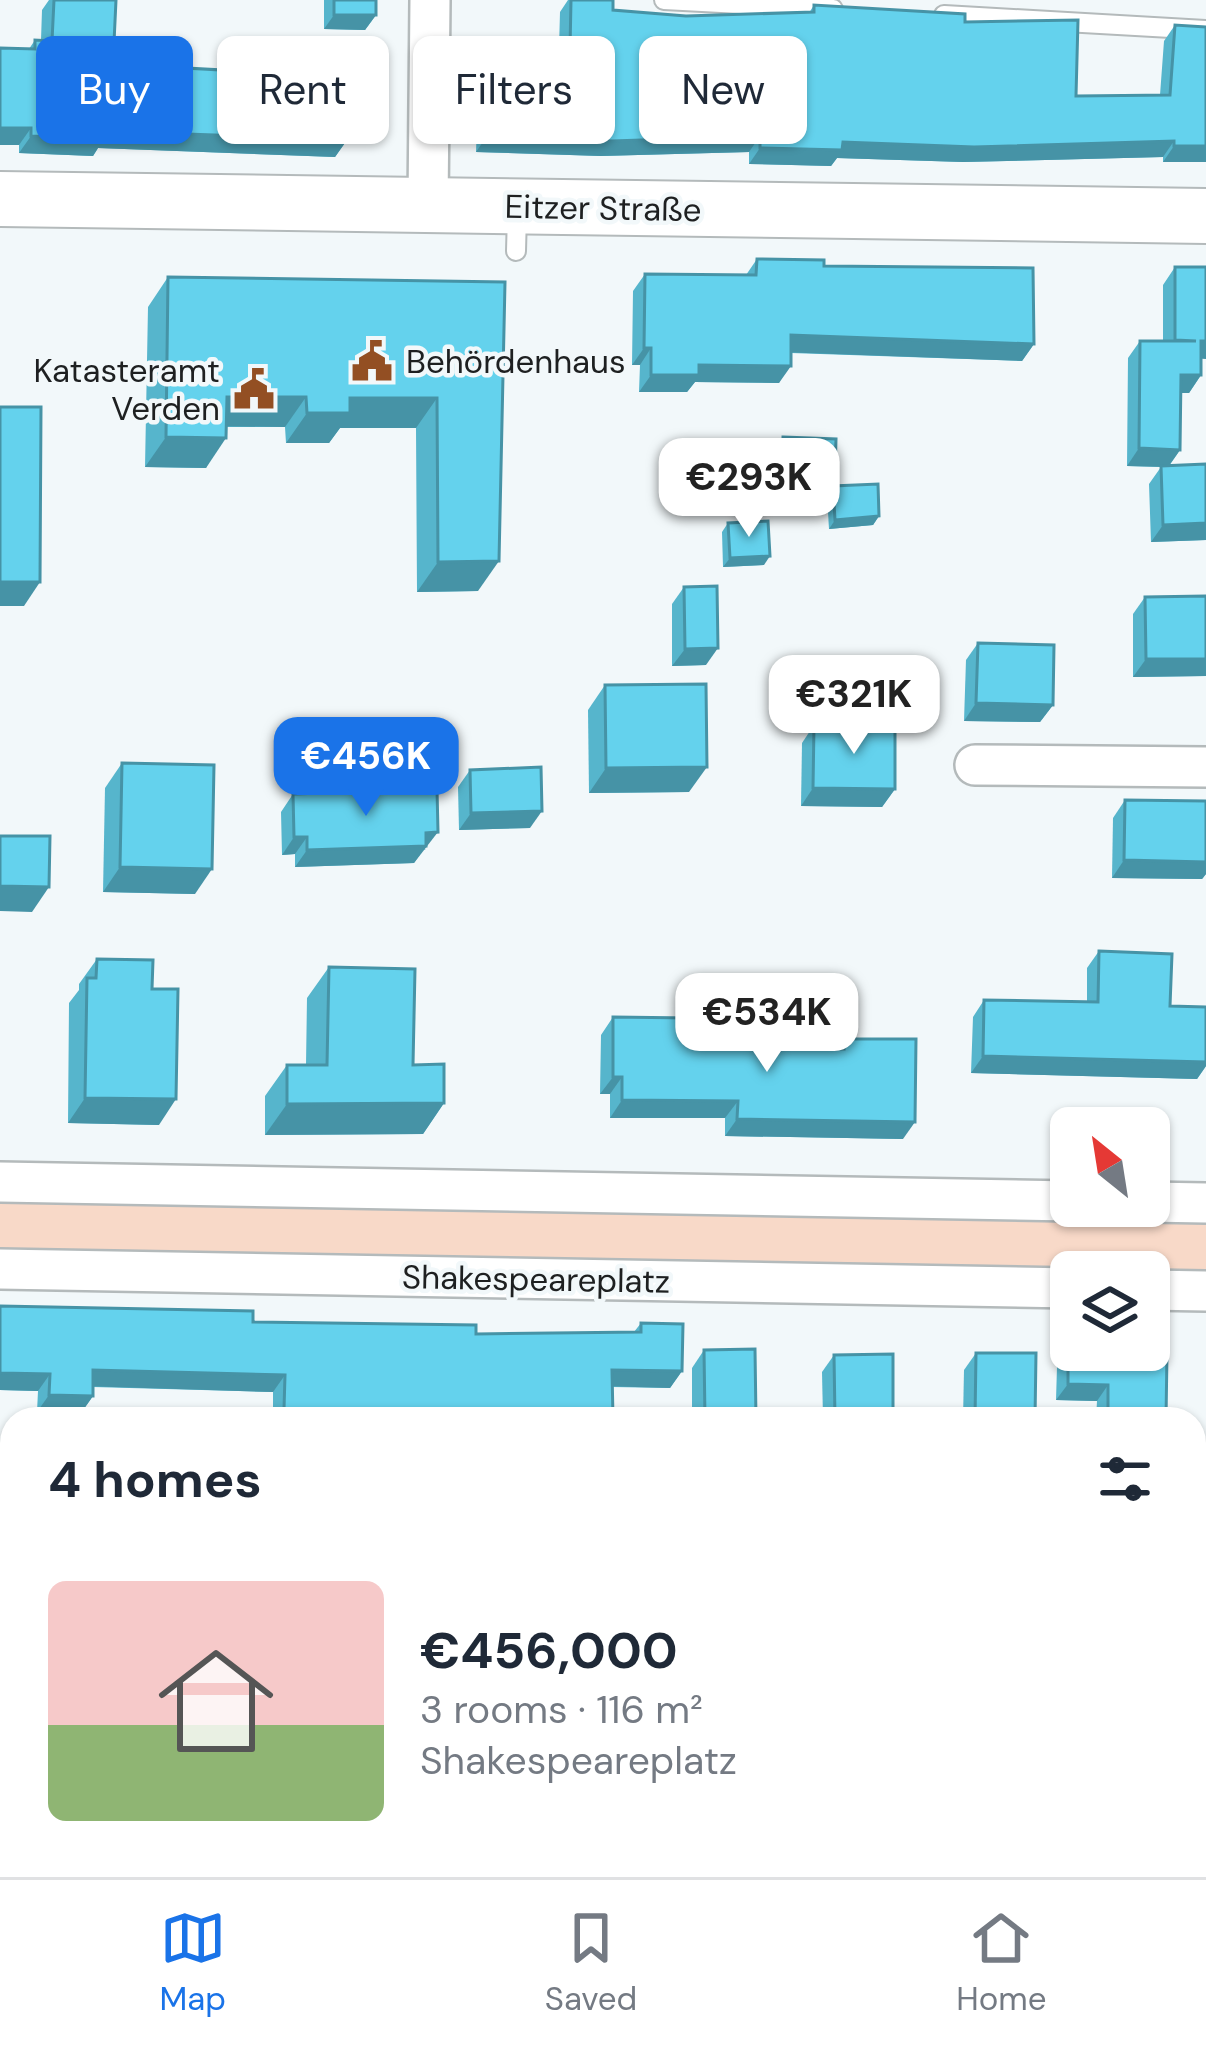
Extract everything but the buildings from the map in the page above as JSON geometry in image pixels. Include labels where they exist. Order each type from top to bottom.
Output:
[{"type":"main road","name":"Eitzer Straße","points":[[0,199],[428,206],[517,229],[1206,216]]},
{"type":"street","points":[[428,206],[430,0]]},
{"type":"street","points":[[976,765],[1206,767]]},
{"type":"street","points":[[0,1183],[1050,1201]]},
{"type":"street","points":[[1170,1202],[1206,1203]]},
{"type":"street","name":"Shakespeareplatz","points":[[0,1269],[1050,1288]]},
{"type":"street","points":[[1170,1290],[1206,1291]]},
{"type":"lane","points":[[664,0],[851,10]]},
{"type":"lane","points":[[922,14],[1206,30]]},
{"type":"shaded area","points":[[0,1195],[1050,1214],[1050,1227],[1170,1227],[1170,1216],[1206,1217],[1206,1277],[1170,1276],[1170,1251],[1050,1251],[1050,1274],[0,1252]]},
{"type":"place","name":"Behördenhaus","points":[[372,361]]},
{"type":"place","name":"Katasteramt Verden","points":[[254,389]]}]
